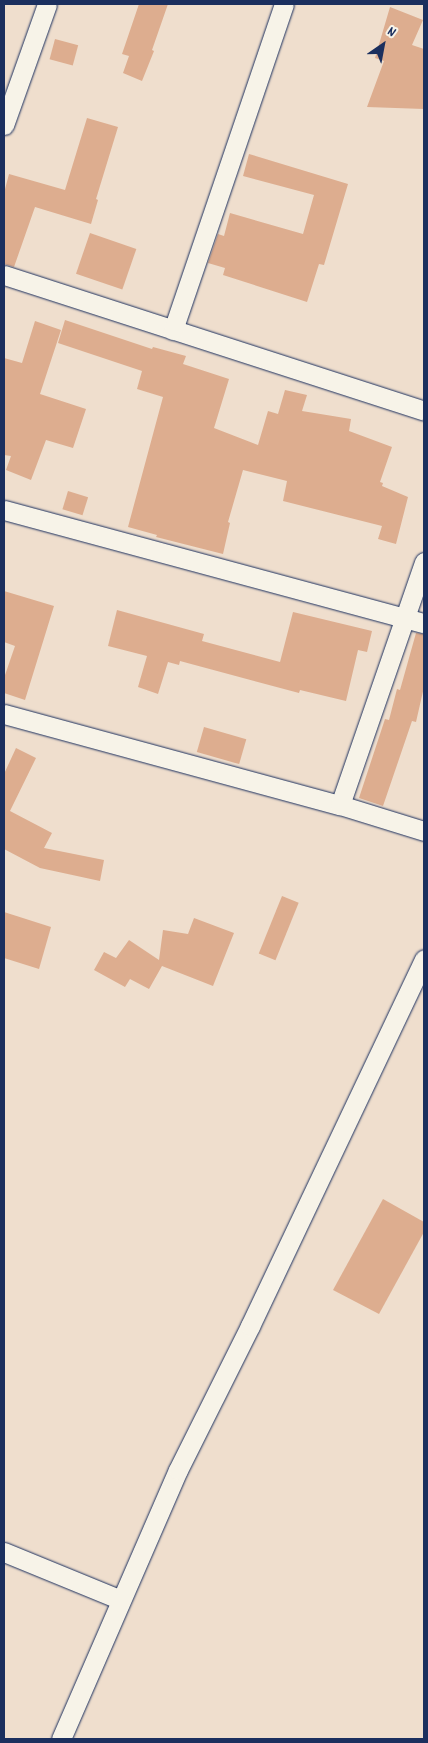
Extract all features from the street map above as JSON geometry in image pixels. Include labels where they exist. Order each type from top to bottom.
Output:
[{"type":"street","points":[[4,125],[47,4]]},
{"type":"street","points":[[174,330],[284,4]]},
{"type":"street","points":[[4,275],[424,411]]},
{"type":"street","points":[[4,510],[424,623]]},
{"type":"street","points":[[340,804],[424,562]]},
{"type":"street","points":[[4,714],[340,804],[424,830]]},
{"type":"street","points":[[61,1739],[178,1470],[250,1326],[424,959]]},
{"type":"street","points":[[4,1552],[121,1600]]},
{"type":"building","points":[[139,4],[168,4],[152,50],[154,51],[142,81],[123,73],[129,56],[122,54]]},
{"type":"building","points":[[390,7],[423,20],[412,45],[424,49],[424,109],[367,107],[384,61],[375,58]]},
{"type":"building","points":[[55,39],[78,45],[73,65],[50,59]]},
{"type":"building","points":[[87,118],[118,127],[96,199],[98,200],[91,224],[35,207],[14,267],[4,264],[4,193],[9,174],[65,190]]},
{"type":"building","points":[[249,154],[348,184],[324,265],[319,264],[307,302],[223,275],[225,268],[208,263],[218,234],[224,236],[230,213],[303,234],[314,195],[243,176]]},
{"type":"building","points":[[90,233],[136,249],[122,290],[76,274]]},
{"type":"building","points":[[65,320],[152,349],[153,347],[186,356],[183,364],[229,379],[214,428],[258,445],[268,411],[278,414],[285,390],[307,395],[302,411],[351,419],[349,431],[392,447],[380,482],[383,483],[382,486],[408,497],[396,544],[378,539],[382,526],[283,501],[287,481],[243,470],[228,522],[230,523],[223,554],[156,537],[157,535],[128,527],[163,397],[137,389],[142,371],[58,343]]},
{"type":"building","points":[[35,321],[61,330],[40,394],[86,409],[73,448],[46,440],[31,480],[6,470],[11,456],[4,455],[4,358],[22,363]]},
{"type":"building","points":[[68,491],[88,497],[83,515],[62,509]]},
{"type":"building","points":[[4,591],[54,606],[25,700],[4,693],[4,678],[15,646],[4,642]]},
{"type":"building","points":[[117,610],[204,634],[202,641],[280,662],[293,612],[372,631],[367,652],[358,650],[346,701],[300,690],[299,693],[180,661],[179,665],[168,662],[158,694],[138,687],[147,656],[108,646]]},
{"type":"building","points":[[416,633],[424,634],[424,687],[416,722],[412,721],[383,806],[359,798],[385,719],[389,720],[397,689],[400,690]]},
{"type":"building","points":[[204,727],[246,739],[239,764],[197,752]]},
{"type":"building","points":[[16,748],[36,758],[10,811],[52,833],[44,848],[104,860],[100,881],[40,868],[4,849],[4,774]]},
{"type":"building","points":[[282,896],[299,903],[275,960],[259,953]]},
{"type":"building","points":[[4,912],[51,927],[39,969],[4,958]]},
{"type":"building","points":[[194,918],[234,933],[213,986],[162,966],[149,989],[130,979],[125,987],[94,970],[104,952],[116,958],[129,940],[159,960],[163,930],[188,934]]},
{"type":"building","points":[[383,1199],[424,1222],[424,1232],[379,1314],[333,1290]]}]
